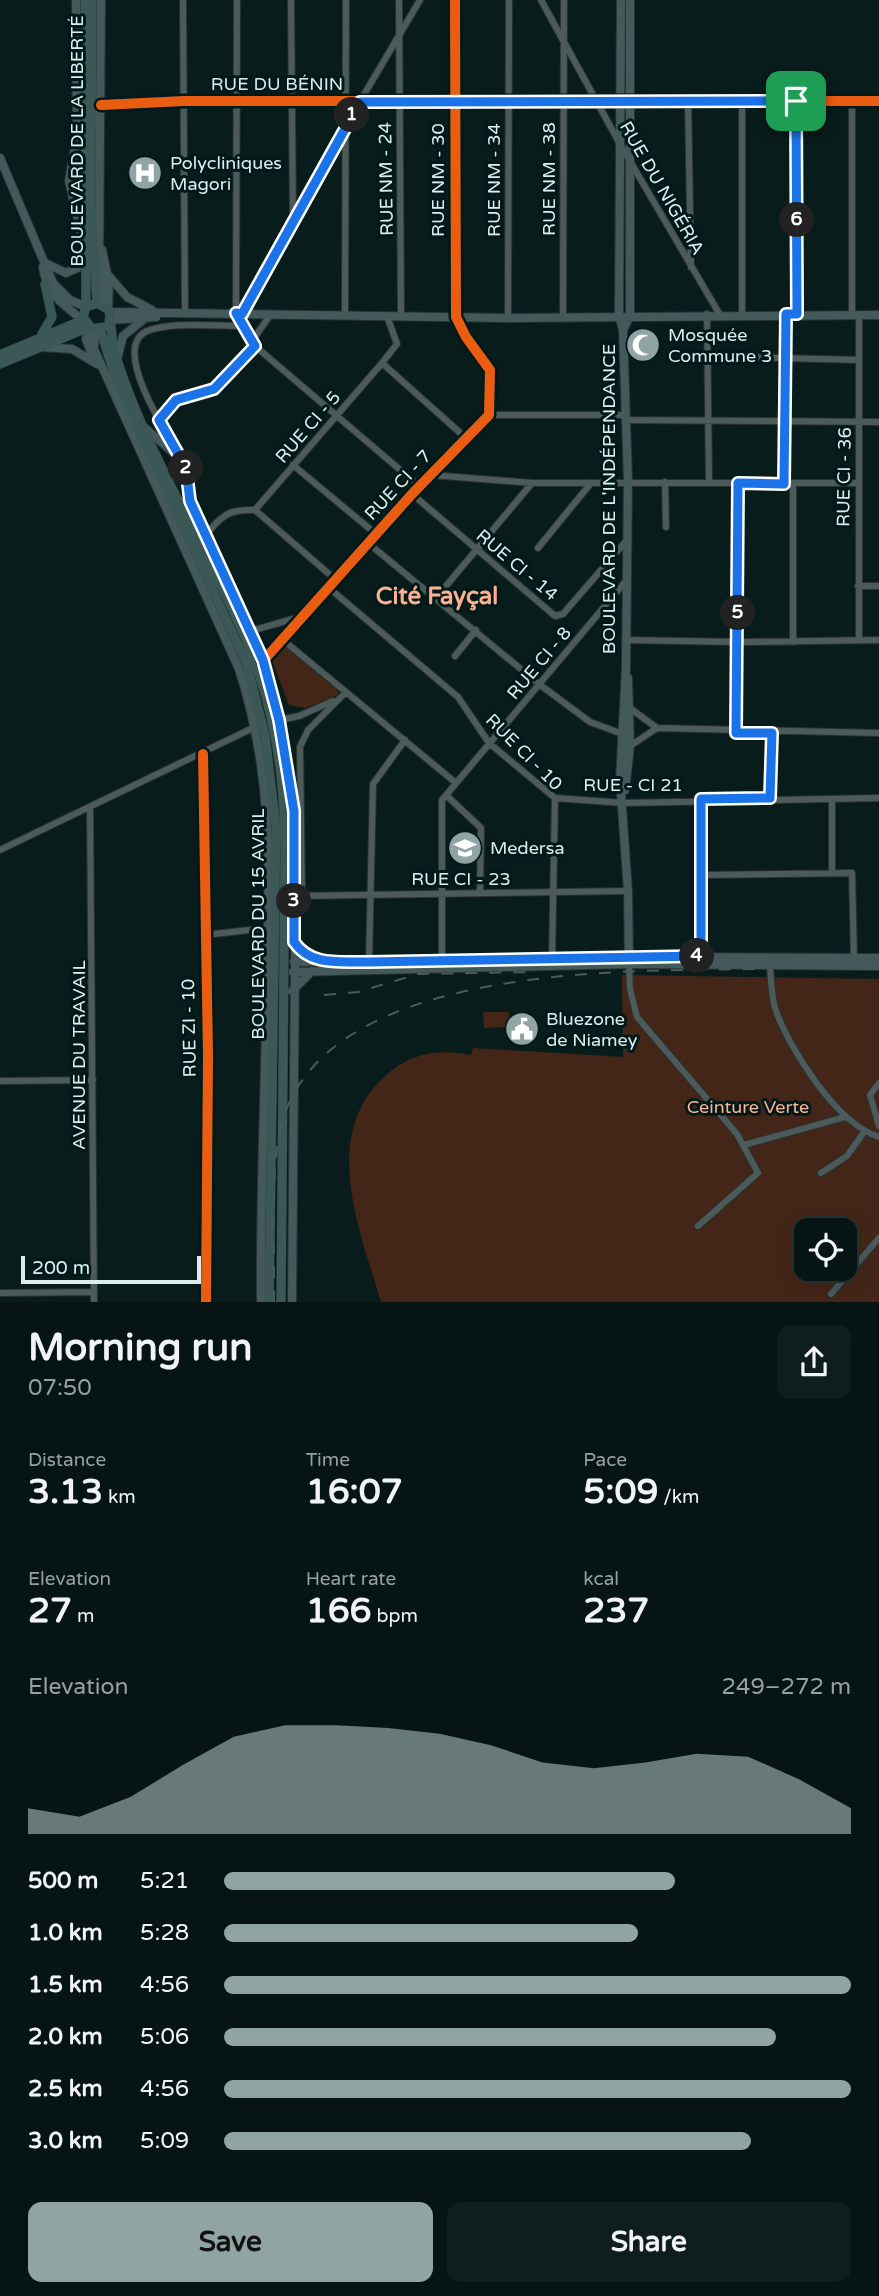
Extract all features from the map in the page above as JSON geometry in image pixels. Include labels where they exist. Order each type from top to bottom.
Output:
[{"type":"highway","name":"BOULEVARD DE LA LIBERTÉ","points":[[85,0],[86,307],[92,326]]},
{"type":"highway","name":"BOULEVARD DE LA LIBERTÉ","points":[[92,0],[94,282],[105,309]]},
{"type":"highway","points":[[0,364],[39,343],[52,317],[46,284]]},
{"type":"highway","points":[[86,307],[105,309]]},
{"type":"highway","points":[[0,355],[92,326],[105,309]]},
{"type":"highway","name":"BOULEVARD DU 15 AVRIL","points":[[105,309],[117,359],[145,428],[251,652],[270,717],[279,765],[285,840],[281,1302]]},
{"type":"highway","name":"BOULEVARD DU 15 AVRIL","points":[[92,326],[238,644],[265,735],[276,827],[269,1302]]},
{"type":"main road","name":"BOULEVARD DE LA LIBERTÉ","points":[[76,0],[77,136],[69,181],[94,282]]},
{"type":"main road","name":"BOULEVARD DE LA LIBERTÉ","points":[[101,0],[101,245],[105,309]]},
{"type":"main road","name":"BOULEVARD DE L'INDÉPENDANCE","points":[[621,0],[619,315],[623,330],[628,481],[625,640],[631,709],[624,803]]},
{"type":"main road","name":"BOULEVARD DE L'INDÉPENDANCE","points":[[623,330],[630,316],[630,0]]},
{"type":"main road","points":[[0,158],[43,261],[60,291],[86,307]]},
{"type":"main road","name":"BOULEVARD DE LA LIBERTÉ","points":[[101,245],[108,275],[105,309]]},
{"type":"main road","points":[[43,261],[57,271],[66,272],[79,267],[86,253]]},
{"type":"main road","points":[[43,261],[46,284],[57,299],[92,326]]},
{"type":"main road","points":[[108,275],[127,297],[155,315]]},
{"type":"main road","points":[[105,309],[155,315],[508,318],[879,314]]},
{"type":"main road","points":[[117,359],[127,332],[137,322],[155,315]]},
{"type":"main road","name":"BOULEVARD DU 15 AVRIL","points":[[92,326],[87,345],[106,377]]},
{"type":"main road","name":"BOULEVARD DU 15 AVRIL","points":[[92,326],[94,349],[106,377],[229,645],[254,727],[267,796],[268,929],[261,1302]]},
{"type":"main road","points":[[39,343],[72,349],[97,364]]},
{"type":"main road","name":"BOULEVARD DU 15 AVRIL","points":[[145,428],[182,460],[188,477],[190,501],[263,660],[279,720],[294,811],[298,896],[292,992],[292,1302]]},
{"type":"main road","name":"BOULEVARD DE L'INDÉPENDANCE","points":[[626,668],[620,733],[629,961]]},
{"type":"main road","points":[[294,942],[314,965]]},
{"type":"main road","points":[[294,967],[629,961],[701,956],[879,958]]},
{"type":"main road","points":[[326,965],[552,959],[879,966]]},
{"type":"main road","points":[[292,992],[314,965]]},
{"type":"street","points":[[182,314],[183,0]]},
{"type":"street","points":[[237,0],[239,314],[243,326],[253,343],[419,486]]},
{"type":"street","points":[[291,0],[293,221]]},
{"type":"street","points":[[345,316],[346,0]]},
{"type":"street","name":"RUE NM - 24","points":[[399,0],[401,316]]},
{"type":"street","points":[[239,314],[420,0]]},
{"type":"street","name":"RUE NM - 30","points":[[455,0],[456,317]]},
{"type":"street","name":"RUE NM - 34","points":[[508,318],[509,0]]},
{"type":"street","name":"RUE DU NIGÉRIA","points":[[541,0],[630,162],[720,315]]},
{"type":"street","name":"RUE NM - 38","points":[[563,316],[564,0]]},
{"type":"street","name":"RUE DU BÉNIN","points":[[101,105],[184,101],[879,101]]},
{"type":"street","points":[[688,101],[691,268]]},
{"type":"street","points":[[742,101],[742,314]]},
{"type":"street","points":[[796,101],[797,314]]},
{"type":"street","name":"RUE CI - 36","points":[[852,101],[855,315],[859,360],[859,640]]},
{"type":"street","points":[[159,420],[176,400],[214,389],[253,343],[271,314]]},
{"type":"street","points":[[707,314],[709,482]]},
{"type":"street","points":[[784,484],[786,314]]},
{"type":"street","name":"RUE CI - 5","points":[[255,510],[397,344],[387,316]]},
{"type":"street","points":[[456,317],[466,337],[490,370],[489,415],[879,422]]},
{"type":"street","points":[[182,460],[142,386],[135,362],[137,344],[142,334],[163,328],[243,326]]},
{"type":"street","points":[[707,356],[859,360]]},
{"type":"street","points":[[382,363],[467,439]]},
{"type":"street","name":"RUE CI - 7","points":[[263,660],[419,486],[489,415]]},
{"type":"street","points":[[293,464],[376,534]]},
{"type":"street","points":[[430,475],[532,483],[858,483]]},
{"type":"street","points":[[665,482],[666,527]]},
{"type":"street","points":[[436,598],[532,483]]},
{"type":"street","points":[[538,548],[592,483]]},
{"type":"street","points":[[736,733],[738,483]]},
{"type":"street","points":[[793,484],[793,642]]},
{"type":"street","name":"RUE CI - 14","points":[[412,494],[555,616],[559,616],[626,541]]},
{"type":"street","points":[[210,530],[222,515],[231,511],[255,510],[336,580]]},
{"type":"street","points":[[368,543],[539,684],[590,722],[620,733]]},
{"type":"street","name":"RUE CI - 8","points":[[442,960],[439,893],[440,807],[446,795],[625,582]]},
{"type":"street","points":[[858,586],[879,586]]},
{"type":"street","name":"RUE CI - 10","points":[[329,588],[458,696],[489,743],[555,798],[551,892],[552,959]]},
{"type":"street","points":[[251,631],[304,616]]},
{"type":"street","points":[[455,656],[476,630]]},
{"type":"street","points":[[283,640],[456,783]]},
{"type":"street","points":[[625,640],[879,640]]},
{"type":"street","points":[[279,720],[326,705],[345,693]]},
{"type":"street","points":[[298,896],[300,747],[307,730],[345,693]]},
{"type":"street","points":[[631,709],[657,729],[736,733],[879,733]]},
{"type":"street","points":[[0,850],[254,727]]},
{"type":"street","points":[[630,746],[657,729]]},
{"type":"street","points":[[770,798],[772,733]]},
{"type":"street","points":[[369,962],[373,784],[405,740]]},
{"type":"street","name":"RUE ZI - 10","points":[[203,754],[206,1302]]},
{"type":"street","points":[[446,795],[481,828],[480,893]]},
{"type":"street","name":"RUE - CI 21","points":[[555,798],[624,803],[701,799],[879,798]]},
{"type":"street","points":[[701,799],[701,956]]},
{"type":"street","points":[[832,799],[832,873]]},
{"type":"street","name":"AVENUE DU TRAVAIL","points":[[90,808],[94,1302]]},
{"type":"street","points":[[702,875],[852,873],[854,958]]},
{"type":"street","name":"RUE CI - 23","points":[[298,896],[628,891]]},
{"type":"street","points":[[205,935],[268,929]]},
{"type":"street","name":"BOULEVARD DE L'INDÉPENDANCE","points":[[629,961],[630,989],[637,1017],[701,1090],[744,1145],[758,1173],[698,1226]]},
{"type":"street","points":[[770,965],[775,1007],[806,1065],[845,1116],[864,1132],[878,1138]]},
{"type":"street","points":[[0,1081],[93,1080]]},
{"type":"street","points":[[879,1083],[870,1095],[879,1126]]},
{"type":"street","points":[[744,1145],[845,1116]]},
{"type":"street","points":[[821,1173],[847,1156],[864,1132]]},
{"type":"street","points":[[831,1294],[879,1238]]},
{"type":"street","points":[[0,1293],[94,1292]]},
{"type":"green space","points":[[285,645],[338,691],[338,695],[305,708],[289,705],[271,658]]},
{"type":"green space","name":"Ceinture Verte","points":[[622,975],[879,979],[879,1302],[381,1302],[355,1212],[350,1180],[350,1150],[355,1121],[368,1095],[400,1065],[419,1056],[439,1052],[471,1055],[473,1048],[623,1057]]},
{"type":"green space","points":[[483,1012],[509,1012],[509,1027],[484,1028]]},
{"type":"railway","points":[[274,1302],[275,1163],[282,1122],[311,1069],[359,1030],[420,1003],[491,986],[566,976],[640,971],[764,969]]},
{"type":"railway","points":[[324,995],[358,992],[418,974],[534,972]]},
{"type":"cycle path","points":[[263,661],[412,494],[489,415],[490,370],[466,337],[456,317],[455,0]]},
{"type":"cycle path","points":[[101,105],[184,101],[879,101]]},
{"type":"cycle path","points":[[203,754],[208,1056],[206,1302]]},
{"type":"place","name":"Polycliniques Magori","points":[[145,173]]},
{"type":"place","name":"Mosquée Commune 3","points":[[643,345]]},
{"type":"place","name":"Medersa","points":[[465,848]]},
{"type":"place","name":"Bluezone de Niamey","points":[[522,1029]]},
{"type":"district","name":"Cité Fayçal","points":[[437,596]]},
{"type":"route","points":[[796,101],[797,314],[786,314],[784,484],[738,483],[736,733],[772,733],[770,798],[701,799],[701,956],[369,962],[315,960],[305,956],[294,942],[296,850],[291,784],[279,720],[263,660],[190,501],[186,468],[159,420],[176,400],[214,389],[255,346],[236,313],[242,314],[360,102],[796,101]]}]
